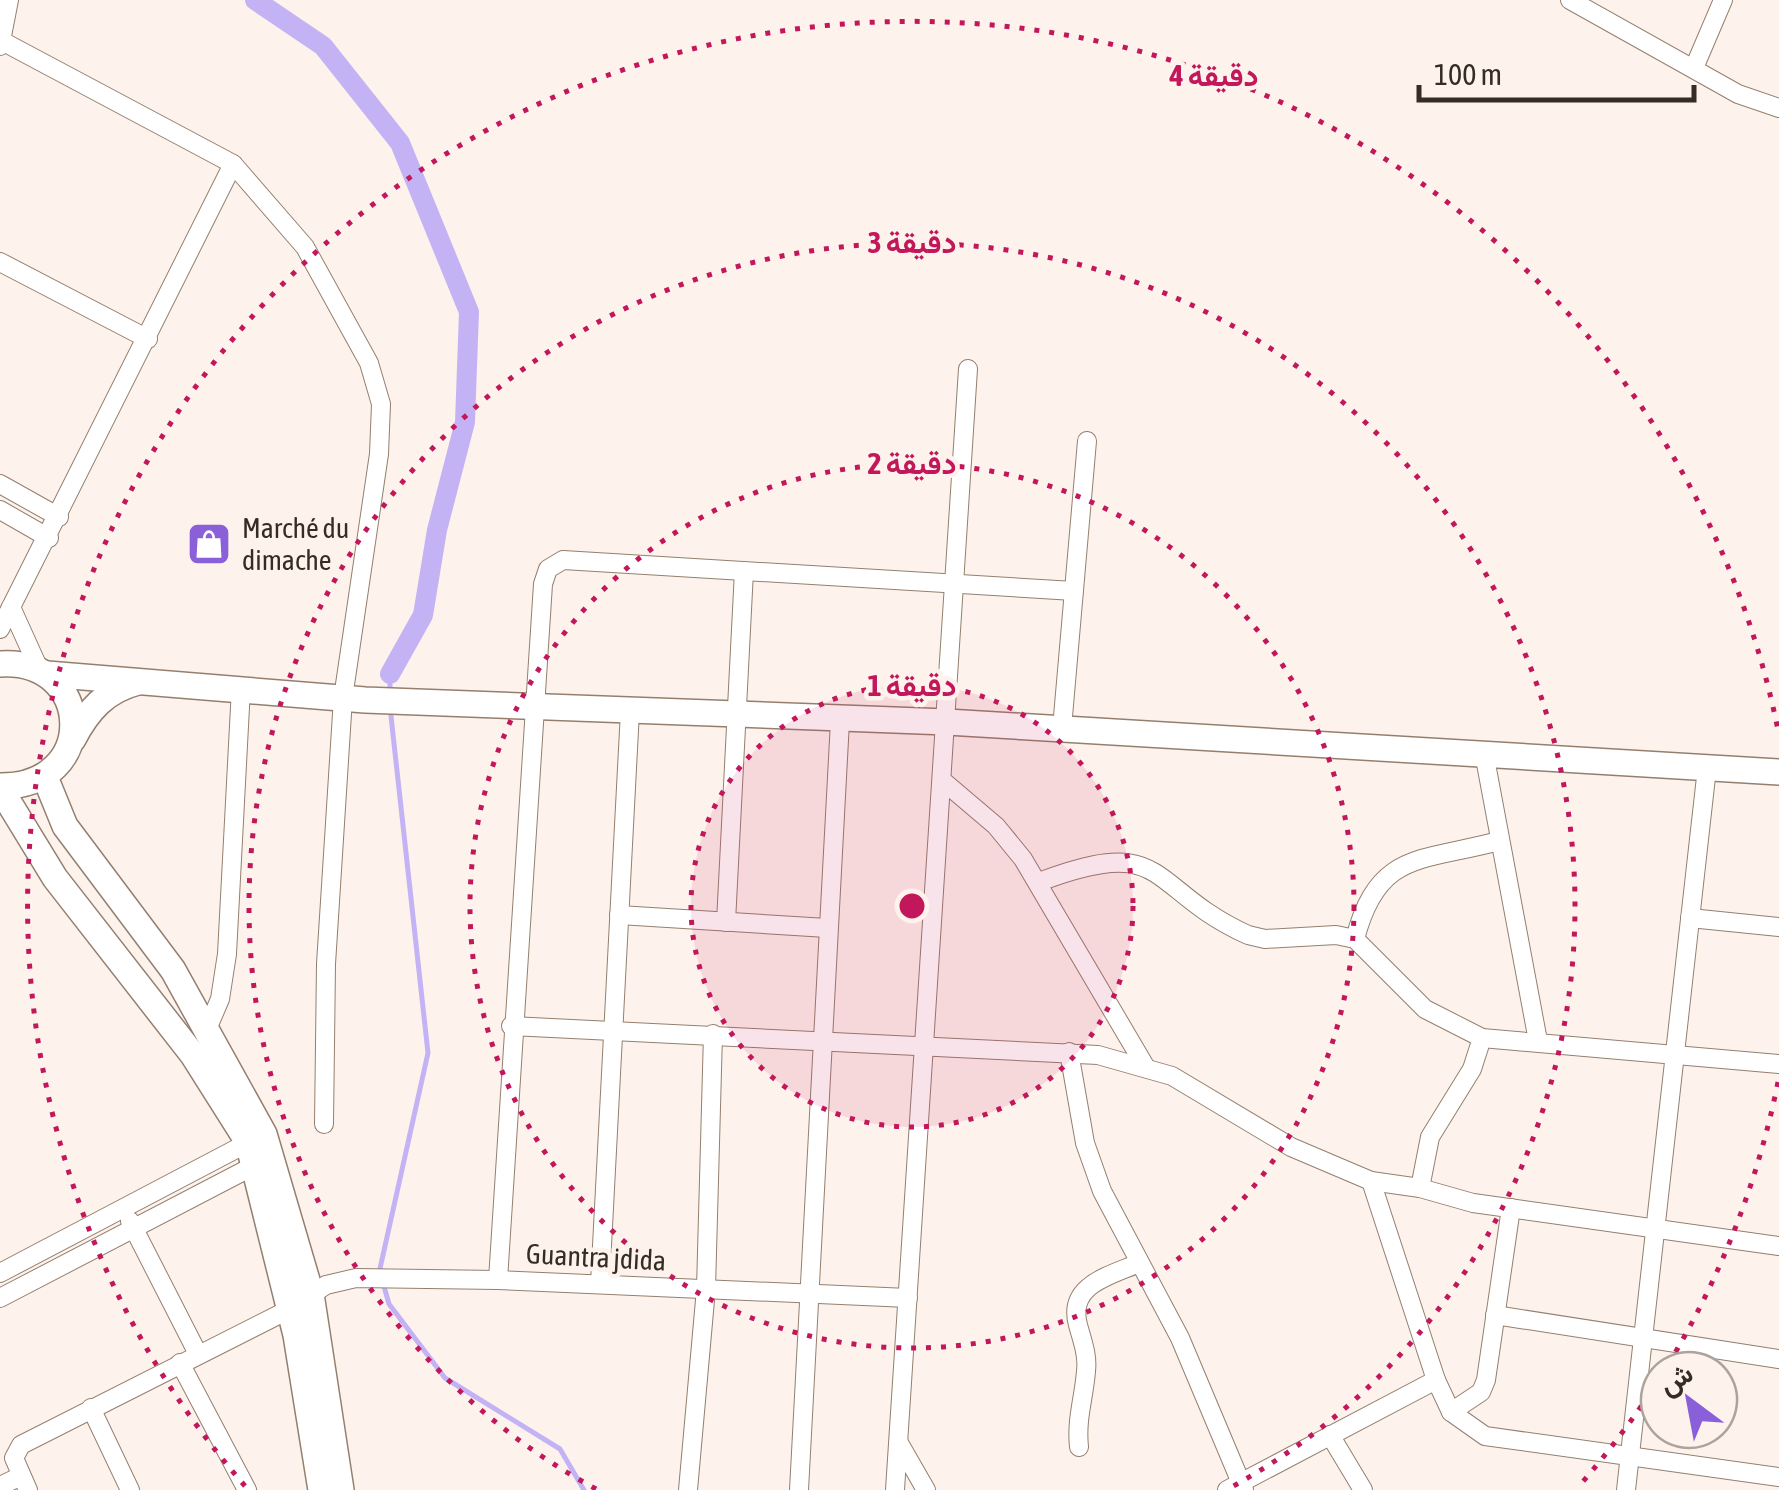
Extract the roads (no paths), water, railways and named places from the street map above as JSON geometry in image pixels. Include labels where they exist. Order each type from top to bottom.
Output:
[{"type":"street","points":[[9,0],[1,42],[234,164],[304,248],[377,385],[382,425],[326,964],[324,1124]]},
{"type":"street","points":[[1694,68],[1723,0]]},
{"type":"street","points":[[1580,3],[1738,94],[1778,107]]},
{"type":"street","points":[[0,629],[234,164]]},
{"type":"street","points":[[0,262],[148,339]]},
{"type":"street","points":[[895,1490],[968,368]]},
{"type":"street","points":[[1062,728],[1086,441]]},
{"type":"street","points":[[0,484],[60,516]]},
{"type":"street","points":[[19,495],[4,512],[49,538]]},
{"type":"street","points":[[498,1280],[532,705],[543,584],[548,570],[564,560],[1074,590]]},
{"type":"street","points":[[726,922],[744,571]]},
{"type":"street","points":[[12,607],[43,671],[64,691],[73,714],[72,738]]},
{"type":"street","points":[[0,664],[354,699],[840,721],[946,722],[1779,772]]},
{"type":"street","points":[[150,679],[102,698],[72,738],[58,767],[45,778],[23,786],[0,787],[55,878],[193,1055],[260,1150],[321,1490]]},
{"type":"street","points":[[193,1055],[220,999],[227,954],[241,688]]},
{"type":"street","points":[[600,1284],[630,710]]},
{"type":"street","points":[[799,1490],[840,721]]},
{"type":"street","points":[[1484,753],[1538,1041]]},
{"type":"street","points":[[1626,1490],[1707,768]]},
{"type":"street","points":[[45,778],[65,826],[172,970],[208,1028],[260,1150],[311,1294],[341,1490]]},
{"type":"street","points":[[943,781],[996,826],[1039,882],[1145,1066]]},
{"type":"street","points":[[1355,939],[1365,903],[1387,873],[1498,841]]},
{"type":"street","points":[[1039,882],[1110,860],[1137,864],[1163,876],[1248,936],[1265,940],[1336,934],[1355,939],[1426,1008],[1482,1038],[1779,1064]]},
{"type":"street","points":[[619,915],[828,928]]},
{"type":"street","points":[[1690,918],[1779,927]]},
{"type":"street","points":[[511,1026],[1069,1052],[1145,1066],[1172,1076],[1291,1148],[1371,1180],[1511,1208],[1779,1246]]},
{"type":"street","points":[[688,1490],[706,1289],[713,1034]]},
{"type":"street","points":[[1420,1188],[1430,1137],[1472,1069],[1482,1038]]},
{"type":"street","points":[[1069,1052],[1085,1143],[1102,1191],[1180,1338],[1237,1488],[1436,1380]]},
{"type":"street","points":[[0,1273],[123,1208],[260,1150]]},
{"type":"street","points":[[0,1298],[133,1228],[260,1150]]},
{"type":"street","points":[[1371,1180],[1436,1380],[1451,1412],[1485,1436],[1779,1477]]},
{"type":"street","points":[[123,1208],[198,1354]]},
{"type":"street","points":[[1451,1412],[1481,1392],[1511,1208]]},
{"type":"street","points":[[1079,1447],[1076,1421],[1086,1370],[1074,1310],[1076,1300],[1098,1281],[1139,1263]]},
{"type":"street","name":"Guantra jdida","points":[[24,1483],[14,1458],[20,1445],[290,1309],[311,1294],[356,1278],[498,1280],[908,1298]]},
{"type":"street","points":[[1495,1316],[1779,1359]]},
{"type":"street","points":[[180,1363],[247,1490]]},
{"type":"street","points":[[91,1408],[130,1490]]},
{"type":"street","points":[[1330,1435],[1363,1490]]},
{"type":"street","points":[[899,1442],[926,1490]]},
{"type":"street","points":[[0,1486],[24,1483]]},
{"type":"waterway","points":[[255,0],[323,46],[400,143],[469,312],[465,422],[437,530],[423,615],[390,674]]},
{"type":"waterway","points":[[390,674],[390,691]]},
{"type":"waterway","points":[[379,1273],[428,1053],[390,707]]},
{"type":"waterway","points":[[383,1283],[389,1304],[445,1378],[560,1449],[584,1490]]},
{"type":"place","name":"Marché du dimache","points":[[209,544]]}]
